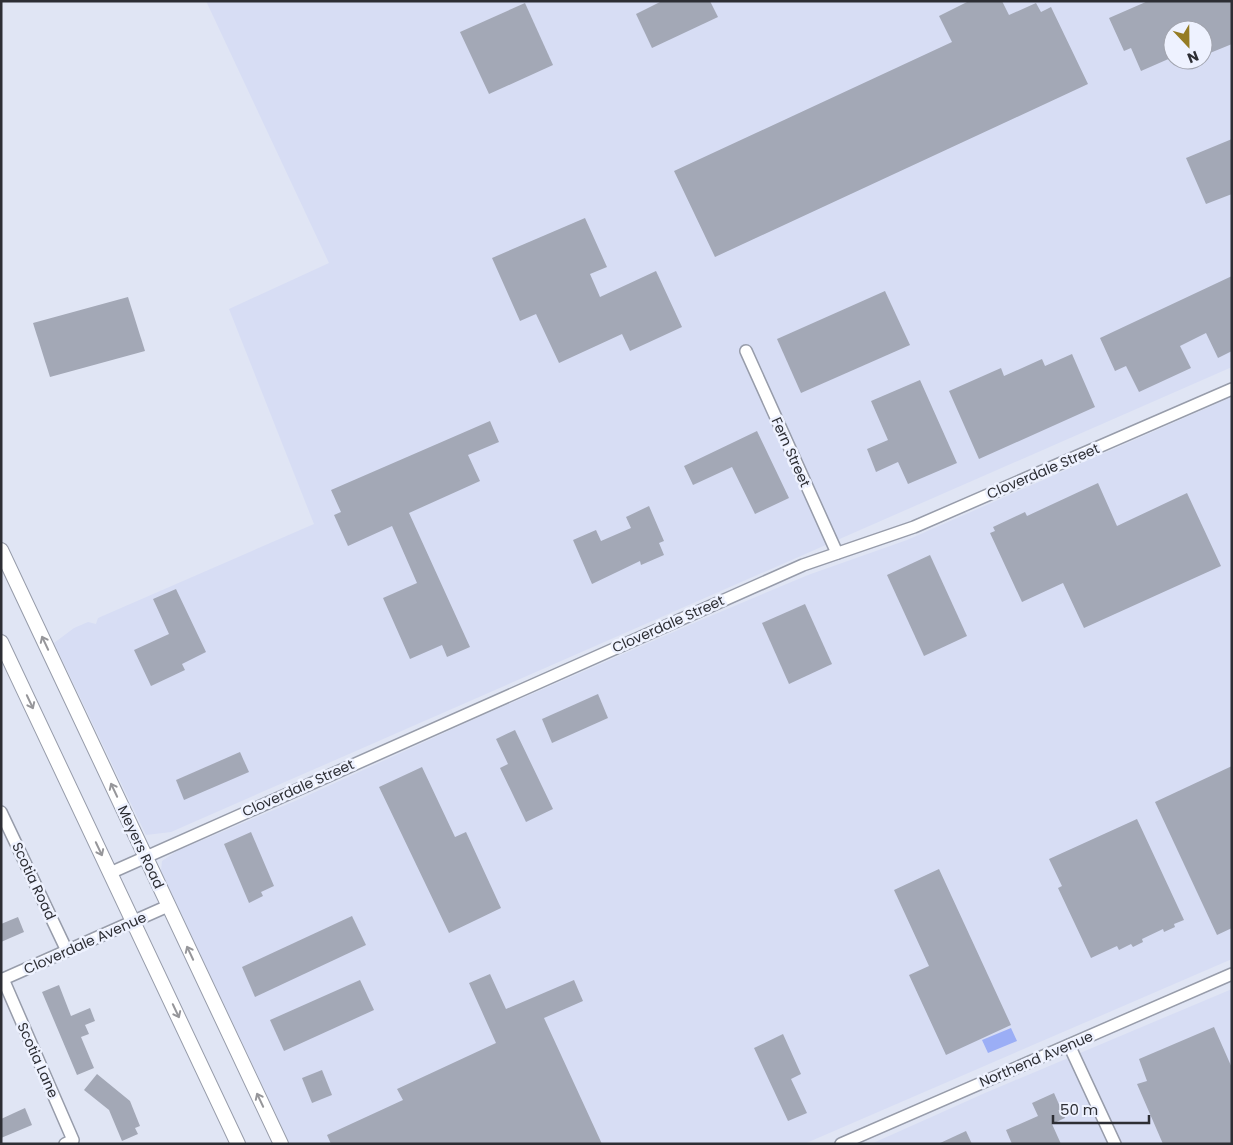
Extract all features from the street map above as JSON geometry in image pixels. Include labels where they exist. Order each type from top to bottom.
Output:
[{"type":"street","name":"Fern Street","points":[[746,351],[837,554]]},
{"type":"street","name":"Cloverdale Street","points":[[110,873],[786,572],[914,526],[1232,389]]},
{"type":"street","name":"Meyers Road","points":[[1,550],[280,1144]]},
{"type":"street","points":[[1,642],[238,1144]]},
{"type":"street","name":"Scotia Road","points":[[1,812],[67,951]]},
{"type":"street","name":"Cloverdale Avenue","points":[[2,980],[168,906]]},
{"type":"street","name":"Northend Avenue","points":[[841,1144],[1232,974]]},
{"type":"street","name":"Scotia Lane","points":[[2,980],[69,1142]]},
{"type":"street","points":[[1069,1045],[1115,1144]]},
{"type":"shaded area","points":[[206,1],[1232,1],[1232,367],[171,832],[146,835],[54,643],[74,628],[88,622],[96,624],[98,618],[314,524],[229,309],[329,263]]},
{"type":"shaded area","points":[[1232,397],[1232,959],[804,1144],[290,1144],[161,871],[162,861],[177,851],[302,798],[477,718],[701,620],[808,575],[907,540]]},
{"type":"shaded area","points":[[1232,989],[1232,1144],[871,1144],[985,1093]]},
{"type":"shaded area","points":[[1011,1028],[1017,1041],[988,1053],[982,1040]]},
{"type":"building","points":[[662,1],[710,1],[718,17],[652,48],[636,14]]},
{"type":"building","points":[[969,1],[1002,1],[1009,15],[1036,3],[1041,12],[1051,7],[1088,84],[715,257],[674,171],[952,42],[939,16]]},
{"type":"building","points":[[1148,1],[1232,1],[1232,44],[1213,52],[1213,20],[1163,20],[1163,61],[1141,71],[1131,48],[1124,51],[1109,18]]},
{"type":"building","points":[[525,3],[553,65],[489,94],[460,32]]},
{"type":"building","points":[[1232,139],[1232,194],[1206,204],[1186,158]]},
{"type":"building","points":[[585,218],[607,267],[590,274],[600,297],[656,271],[682,327],[630,351],[622,334],[559,363],[536,314],[520,321],[492,258]]},
{"type":"building","points":[[1232,276],[1232,351],[1218,358],[1206,333],[1180,346],[1191,368],[1139,392],[1126,366],[1115,371],[1100,338]]},
{"type":"building","points":[[885,291],[910,345],[801,393],[777,339]]},
{"type":"building","points":[[128,297],[145,351],[50,377],[33,323]]},
{"type":"building","points":[[1072,354],[1095,407],[979,459],[949,391],[1001,368],[1004,376],[1042,359],[1045,366]]},
{"type":"building","points":[[920,380],[957,463],[908,484],[898,462],[876,472],[867,449],[888,440],[871,401]]},
{"type":"building","points":[[490,421],[499,442],[468,455],[480,481],[409,513],[470,647],[447,657],[442,645],[410,659],[383,598],[417,583],[392,526],[348,546],[334,515],[341,512],[331,490]]},
{"type":"building","points":[[757,431],[789,498],[755,514],[732,467],[693,485],[684,466]]},
{"type":"building","points":[[1098,483],[1117,526],[1187,493],[1221,566],[1084,628],[1063,583],[1022,602],[990,533],[995,531],[993,527],[1025,512],[1027,516]]},
{"type":"building","points":[[649,506],[664,541],[659,543],[664,555],[641,565],[640,561],[592,584],[573,540],[596,530],[601,541],[631,528],[626,517]]},
{"type":"building","points":[[930,555],[967,636],[924,656],[887,575]]},
{"type":"building","points":[[176,589],[206,652],[182,664],[185,670],[151,686],[134,650],[169,634],[153,599]]},
{"type":"building","points":[[805,604],[832,664],[789,684],[762,623]]},
{"type":"building","points":[[598,694],[608,718],[552,743],[542,719]]},
{"type":"building","points":[[515,730],[553,809],[526,822],[500,768],[508,764],[496,739]]},
{"type":"building","points":[[240,752],[249,772],[184,800],[176,780]]},
{"type":"building","points":[[1232,766],[1232,928],[1217,935],[1155,802]]},
{"type":"building","points":[[422,767],[455,837],[466,832],[501,908],[449,933],[379,787]]},
{"type":"building","points":[[1137,819],[1184,920],[1174,924],[1175,927],[1164,932],[1163,929],[1142,939],[1143,942],[1133,947],[1131,944],[1119,950],[1117,946],[1091,958],[1058,888],[1062,886],[1049,859]]},
{"type":"building","points":[[251,832],[274,886],[261,892],[263,896],[249,903],[224,844]]},
{"type":"building","points":[[939,869],[1011,1025],[946,1055],[909,975],[929,966],[894,890]]},
{"type":"building","points":[[352,916],[366,945],[255,997],[242,967]]},
{"type":"building","points":[[18,917],[24,932],[1,942],[1,924]]},
{"type":"building","points":[[490,974],[506,1009],[574,980],[583,1001],[544,1018],[602,1144],[331,1144],[327,1135],[403,1100],[397,1089],[496,1043],[469,983]]},
{"type":"building","points":[[360,980],[374,1010],[284,1051],[270,1020]]},
{"type":"building","points":[[59,985],[71,1016],[90,1008],[95,1021],[85,1025],[89,1034],[81,1037],[94,1068],[77,1075],[42,992]]},
{"type":"building","points":[[1214,1027],[1232,1068],[1232,1144],[1163,1144],[1137,1084],[1147,1081],[1139,1059]]},
{"type":"building","points":[[783,1034],[801,1074],[791,1079],[807,1113],[788,1121],[754,1048]]},
{"type":"building","points":[[322,1070],[332,1095],[312,1103],[302,1078]]},
{"type":"building","points":[[97,1074],[130,1101],[140,1126],[135,1128],[138,1134],[122,1141],[109,1110],[84,1090]]},
{"type":"building","points":[[1054,1093],[1065,1118],[1052,1124],[1061,1144],[1012,1144],[1006,1130],[1038,1116],[1032,1103]]},
{"type":"building","points":[[25,1108],[32,1125],[1,1138],[1,1119]]},
{"type":"building","points":[[966,1131],[972,1144],[938,1144]]}]
